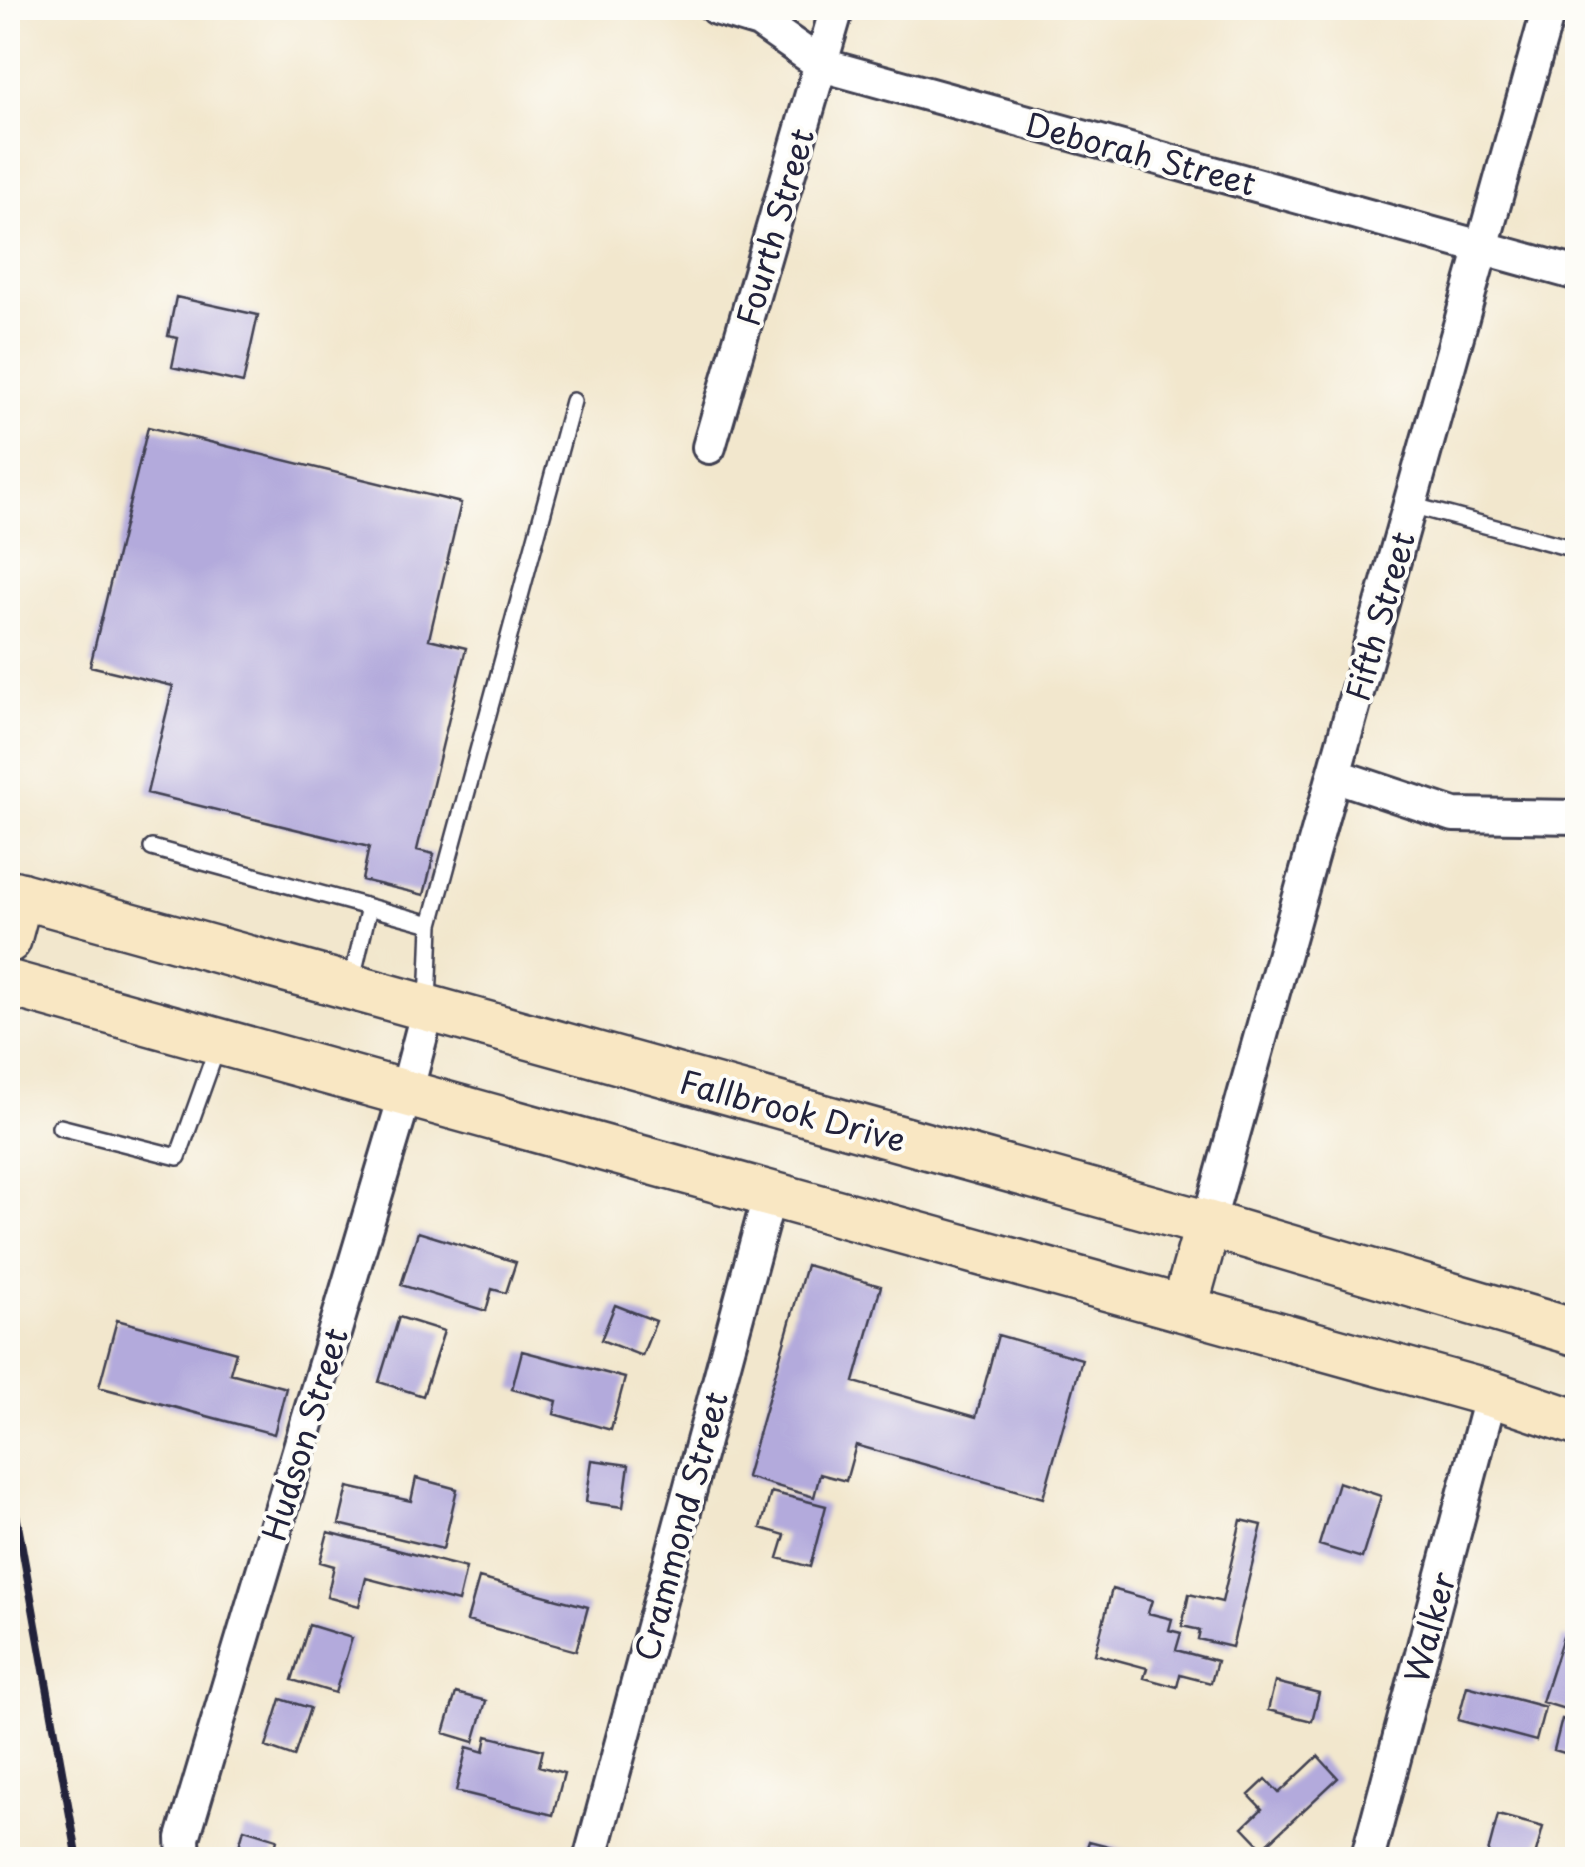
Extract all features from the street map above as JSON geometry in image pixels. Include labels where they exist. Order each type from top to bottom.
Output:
[{"type":"main road","name":"Fallbrook Drive","points":[[14,894],[1208,1224],[1578,1333]]},
{"type":"main road","points":[[8,940],[14,894]]},
{"type":"main road","points":[[8,983],[1491,1394],[1578,1423]]},
{"type":"main road","points":[[1184,1308],[1208,1224]]},
{"type":"street","name":"Deborah Street","points":[[716,8],[759,21],[822,65],[1578,274]]},
{"type":"street","name":"Fourth Street","points":[[709,447],[837,8]]},
{"type":"street","name":"Fifth Street","points":[[1208,1224],[1549,8]]},
{"type":"street","points":[[1334,775],[1454,815],[1578,817]]},
{"type":"street","name":"Hudson Street","points":[[184,1860],[182,1838],[428,1009]]},
{"type":"street","name":"Crammond Street","points":[[590,1859],[770,1193]]},
{"type":"street","name":"Walker","points":[[1366,1860],[1491,1394]]},
{"type":"lane","points":[[428,1009],[431,924],[573,401]]},
{"type":"lane","points":[[1410,505],[1578,550]]},
{"type":"lane","points":[[152,848],[431,924]]},
{"type":"lane","points":[[350,987],[369,907]]},
{"type":"lane","points":[[60,1127],[178,1157],[219,1041]]},
{"type":"building","points":[[176,297],[258,315],[243,383],[172,367],[178,338],[168,336]]},
{"type":"building","points":[[148,427],[461,503],[429,639],[466,648],[417,850],[434,854],[424,895],[362,880],[369,847],[147,793],[173,686],[90,666]]},
{"type":"building","points":[[418,1232],[516,1262],[506,1293],[492,1289],[486,1311],[401,1285]]},
{"type":"building","points":[[806,1265],[881,1286],[854,1382],[976,1417],[998,1335],[1082,1359],[1043,1498],[856,1445],[846,1481],[820,1474],[814,1497],[746,1477]]},
{"type":"building","points":[[615,1305],[656,1321],[642,1356],[601,1340]]},
{"type":"building","points":[[399,1317],[444,1331],[423,1396],[379,1382]]},
{"type":"building","points":[[117,1320],[236,1352],[230,1373],[286,1388],[274,1434],[99,1387]]},
{"type":"building","points":[[522,1351],[625,1378],[611,1430],[554,1414],[557,1401],[512,1389]]},
{"type":"building","points":[[592,1460],[629,1465],[623,1507],[586,1502]]},
{"type":"building","points":[[416,1478],[457,1489],[443,1549],[339,1524],[348,1487],[411,1501]]},
{"type":"building","points":[[1338,1482],[1381,1496],[1362,1558],[1319,1545]]},
{"type":"building","points":[[771,1492],[826,1506],[810,1567],[778,1558],[785,1535],[761,1528]]},
{"type":"building","points":[[1241,1520],[1262,1525],[1232,1647],[1198,1639],[1200,1630],[1182,1626],[1189,1594],[1222,1602]]},
{"type":"building","points":[[328,1532],[466,1568],[458,1602],[366,1578],[359,1606],[327,1597],[334,1566],[320,1562]]},
{"type":"building","points":[[479,1578],[588,1607],[576,1651],[467,1621]]},
{"type":"building","points":[[1112,1589],[1152,1600],[1148,1613],[1172,1619],[1169,1630],[1181,1633],[1176,1650],[1217,1661],[1211,1683],[1180,1675],[1177,1687],[1144,1678],[1147,1668],[1095,1654]]},
{"type":"building","points":[[309,1625],[352,1638],[335,1693],[292,1680]]},
{"type":"building","points":[[1563,1637],[1578,1642],[1578,1713],[1542,1702]]},
{"type":"building","points":[[1275,1682],[1319,1693],[1312,1721],[1268,1710]]},
{"type":"building","points":[[1467,1686],[1545,1707],[1536,1741],[1458,1720]]},
{"type":"building","points":[[456,1693],[486,1701],[474,1742],[444,1733]]},
{"type":"building","points":[[281,1699],[310,1708],[294,1757],[266,1747]]},
{"type":"building","points":[[1562,1719],[1578,1723],[1578,1757],[1554,1750]]},
{"type":"building","points":[[487,1736],[543,1750],[539,1766],[564,1773],[553,1815],[456,1791],[467,1747],[484,1752]]},
{"type":"building","points":[[1318,1756],[1338,1778],[1263,1848],[1243,1827],[1262,1809],[1249,1795],[1266,1779],[1279,1793]]},
{"type":"building","points":[[1498,1815],[1543,1827],[1534,1860],[1486,1860]]},
{"type":"building","points":[[244,1829],[277,1839],[272,1860],[235,1860]]},
{"type":"building","points":[[1089,1841],[1155,1858],[1155,1860],[1083,1860]]},
{"type":"railway","points":[[8,1469],[78,1860]]}]
